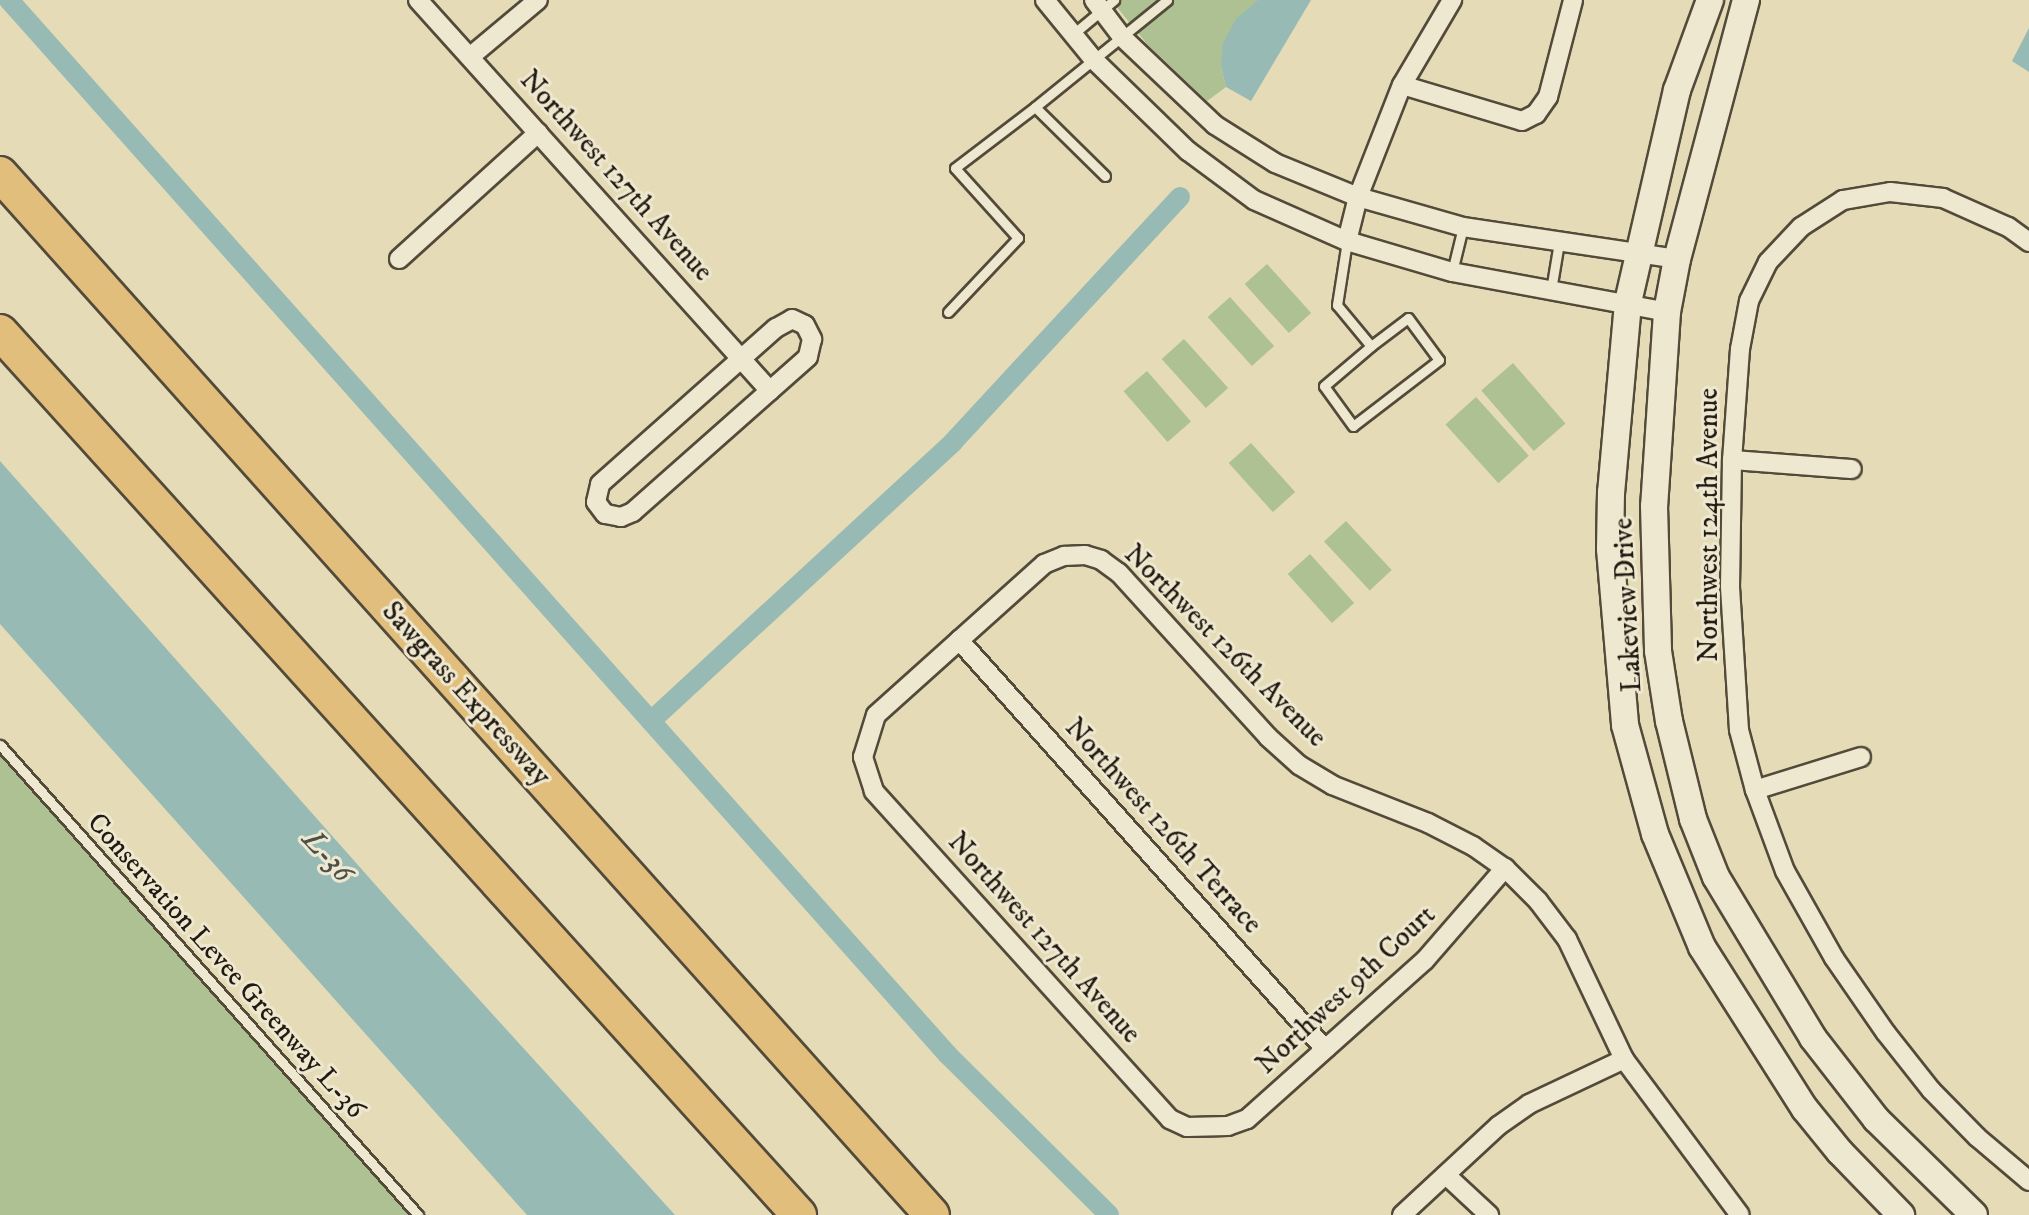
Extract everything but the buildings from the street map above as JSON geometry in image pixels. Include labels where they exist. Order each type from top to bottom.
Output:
[{"type":"highway","name":"Sawgrass Expressway","points":[[0,174],[932,1215]]},
{"type":"highway","points":[[0,332],[799,1215]]},
{"type":"street","name":"Northwest 127th Avenue","points":[[418,0],[770,391]]},
{"type":"street","points":[[471,56],[538,0]]},
{"type":"street","points":[[1045,0],[1094,60],[1188,151],[1254,200],[1347,241],[1452,272],[1667,312]]},
{"type":"street","points":[[1347,241],[1358,197],[1402,85],[1452,0]]},
{"type":"street","points":[[1402,85],[1522,121],[1536,114],[1548,97],[1573,0]]},
{"type":"street","name":"Lakeview Drive","points":[[1710,0],[1677,90],[1637,253],[1628,303],[1611,492],[1610,549],[1616,655],[1625,725],[1655,834],[1702,947],[1805,1109],[1840,1152],[1901,1215]]},
{"type":"street","name":"Lakeview Drive","points":[[1746,0],[1677,259],[1667,312],[1654,506],[1658,651],[1669,721],[1693,819],[1716,877],[1813,1038],[1876,1119],[1974,1215]]},
{"type":"street","points":[[1103,3],[1122,37],[1215,125],[1275,163],[1358,197],[1463,227],[1677,259]]},
{"type":"street","points":[[399,259],[538,133]]},
{"type":"street","name":"Northwest 124th Avenue","points":[[2029,242],[2008,227],[1943,198],[1890,192],[1843,200],[1801,227],[1768,262],[1749,301],[1740,349],[1732,460],[1730,587],[1739,730],[1755,790],[1785,871],[1834,958],[1886,1033],[1931,1090],[1977,1137],[2029,1181]]},
{"type":"street","points":[[792,319],[805,325],[812,339],[808,357],[770,391],[633,512],[621,517],[605,514],[596,502],[600,484],[741,359],[792,319]]},
{"type":"street","points":[[1732,460],[1852,469]]},
{"type":"street","name":"Northwest 126th Avenue","points":[[959,640],[1044,564],[1064,556],[1085,555],[1101,560],[1119,573],[1268,737],[1299,765],[1356,796],[1428,823],[1505,868],[1538,901],[1567,939],[1624,1059],[1740,1215]]},
{"type":"street","name":"Northwest 127th Avenue","points":[[959,640],[876,715],[863,757],[874,791],[1170,1119],[1187,1127],[1208,1128]]},
{"type":"street","name":"Northwest 126th Terrace","points":[[959,640],[1325,1049]]},
{"type":"street","points":[[1625,725],[1669,721]]},
{"type":"street","points":[[1755,790],[1861,757]]},
{"type":"street","name":"Northwest 9th Court","points":[[1208,1128],[1247,1119],[1425,960],[1505,868]]},
{"type":"street","points":[[1402,1215],[1498,1126],[1529,1104],[1624,1059]]},
{"type":"street","points":[[1446,1175],[1489,1215]]},
{"type":"lane","points":[[948,312],[1018,238],[955,168],[1167,0]]},
{"type":"lane","points":[[1072,35],[1103,3]]},
{"type":"lane","points":[[1035,107],[1105,176]]},
{"type":"lane","points":[[1452,272],[1463,227]]},
{"type":"lane","points":[[1347,241],[1337,305],[1371,346]]},
{"type":"lane","points":[[1551,290],[1559,241]]},
{"type":"lane","points":[[1408,318],[1439,360],[1353,426],[1324,386],[1371,346],[1408,318]]},
{"type":"lane","name":"Conservation Levee Greenway L-36","points":[[0,745],[418,1215]]},
{"type":"green space","points":[[1111,0],[1258,0],[1221,66],[1226,87],[1207,101],[1147,44]]},
{"type":"green space","points":[[1267,264],[1311,313],[1289,333],[1245,284]]},
{"type":"green space","points":[[1230,297],[1274,346],[1252,366],[1208,317]]},
{"type":"green space","points":[[1184,339],[1228,388],[1206,408],[1162,359]]},
{"type":"green space","points":[[1513,363],[1565,423],[1534,451],[1481,391]]},
{"type":"green space","points":[[1147,371],[1191,422],[1168,442],[1124,391]]},
{"type":"green space","points":[[1476,397],[1529,456],[1498,483],[1446,424]]},
{"type":"green space","points":[[1251,443],[1295,492],[1273,512],[1229,463]]},
{"type":"green space","points":[[1346,521],[1392,570],[1370,590],[1324,541]]},
{"type":"green space","points":[[1310,554],[1354,603],[1332,623],[1288,574]]},
{"type":"green space","points":[[0,745],[418,1215],[0,1215]]},
{"type":"water","points":[[1258,0],[1311,0],[1251,101],[1226,87],[1221,66],[1223,43],[1236,19]]},
{"type":"water","points":[[2029,28],[2029,72],[2012,61]]},
{"type":"water","name":"L-36","points":[[0,461],[396,908],[675,1215],[527,1215],[0,624]]},
{"type":"waterway","points":[[9,0],[948,1055],[1109,1215]]},
{"type":"waterway","points":[[651,721],[953,442],[1180,197]]}]
